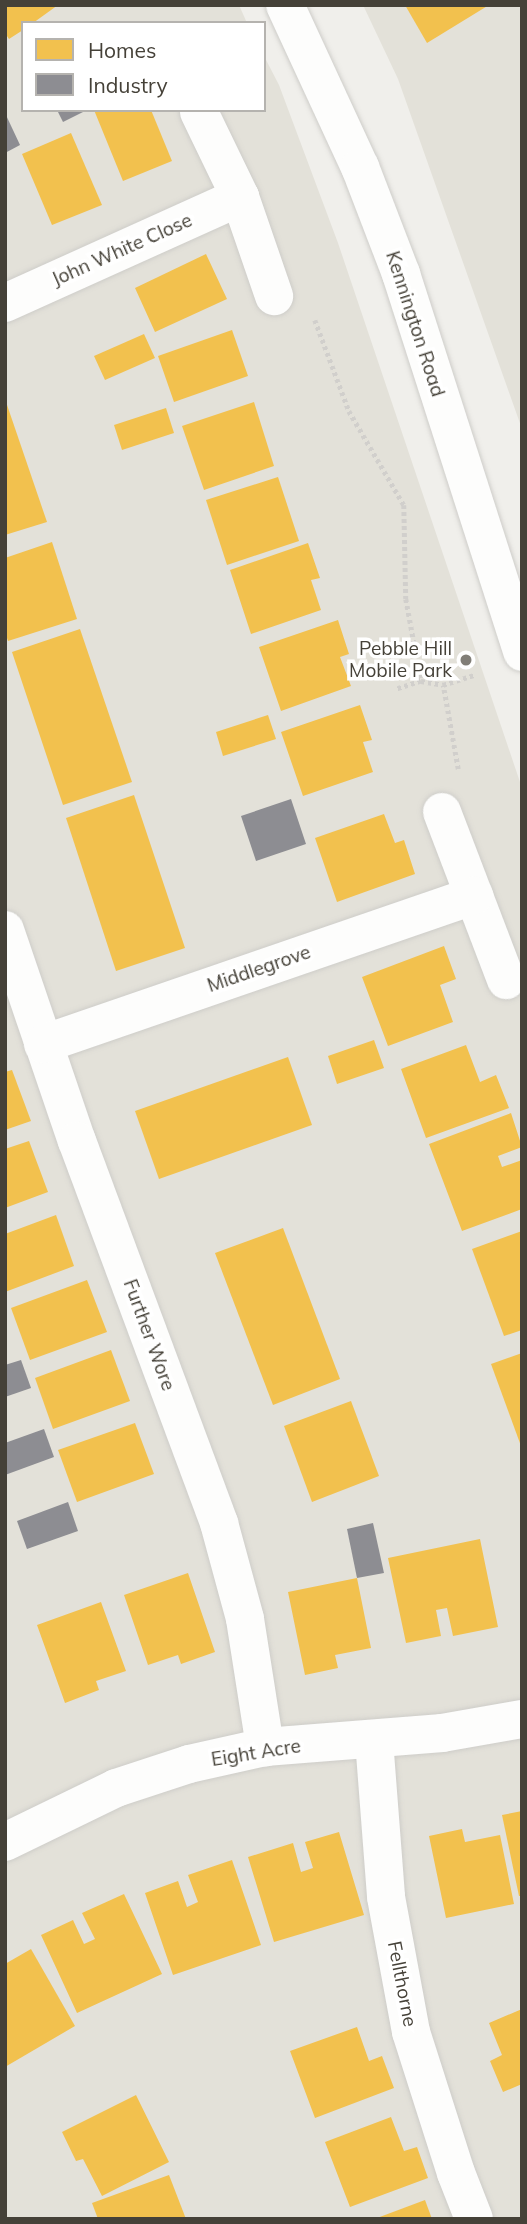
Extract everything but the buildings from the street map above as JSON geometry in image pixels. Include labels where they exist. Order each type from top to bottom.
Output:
[{"type":"street","name":"Kennington Road","points":[[285,5],[360,167],[401,274],[522,652]]},
{"type":"street","points":[[199,112],[240,197],[274,296]]},
{"type":"street","name":"John White Close","points":[[5,303],[240,197]]},
{"type":"street","points":[[442,812],[506,980]]},
{"type":"street","name":"Middlegrove","points":[[44,1044],[474,896]]},
{"type":"street","name":"Further Wore","points":[[5,932],[77,1141],[219,1523],[245,1619],[265,1747]]},
{"type":"street","name":"Eight Acre","points":[[5,1842],[116,1788],[189,1764],[265,1747],[442,1733],[522,1719]]},
{"type":"street","name":"Fellthorne","points":[[374,1740],[386,1897],[411,2032],[474,2219]]},
{"type":"path","points":[[274,296],[307,297],[326,356],[349,411],[404,505],[406,599],[421,681]]},
{"type":"path","points":[[396,689],[421,681],[443,685],[474,675]]},
{"type":"path","points":[[442,812],[459,776],[443,685]]},
{"type":"shaded area","points":[[5,5],[239,5],[246,21],[21,21],[21,112],[266,112],[266,60],[279,85],[338,243],[522,788],[522,2219],[5,2219]]},
{"type":"shaded area","points":[[363,5],[522,5],[522,429],[398,79]]},
{"type":"place","name":"Pebble Hill Mobile Park","points":[[466,660]]}]
